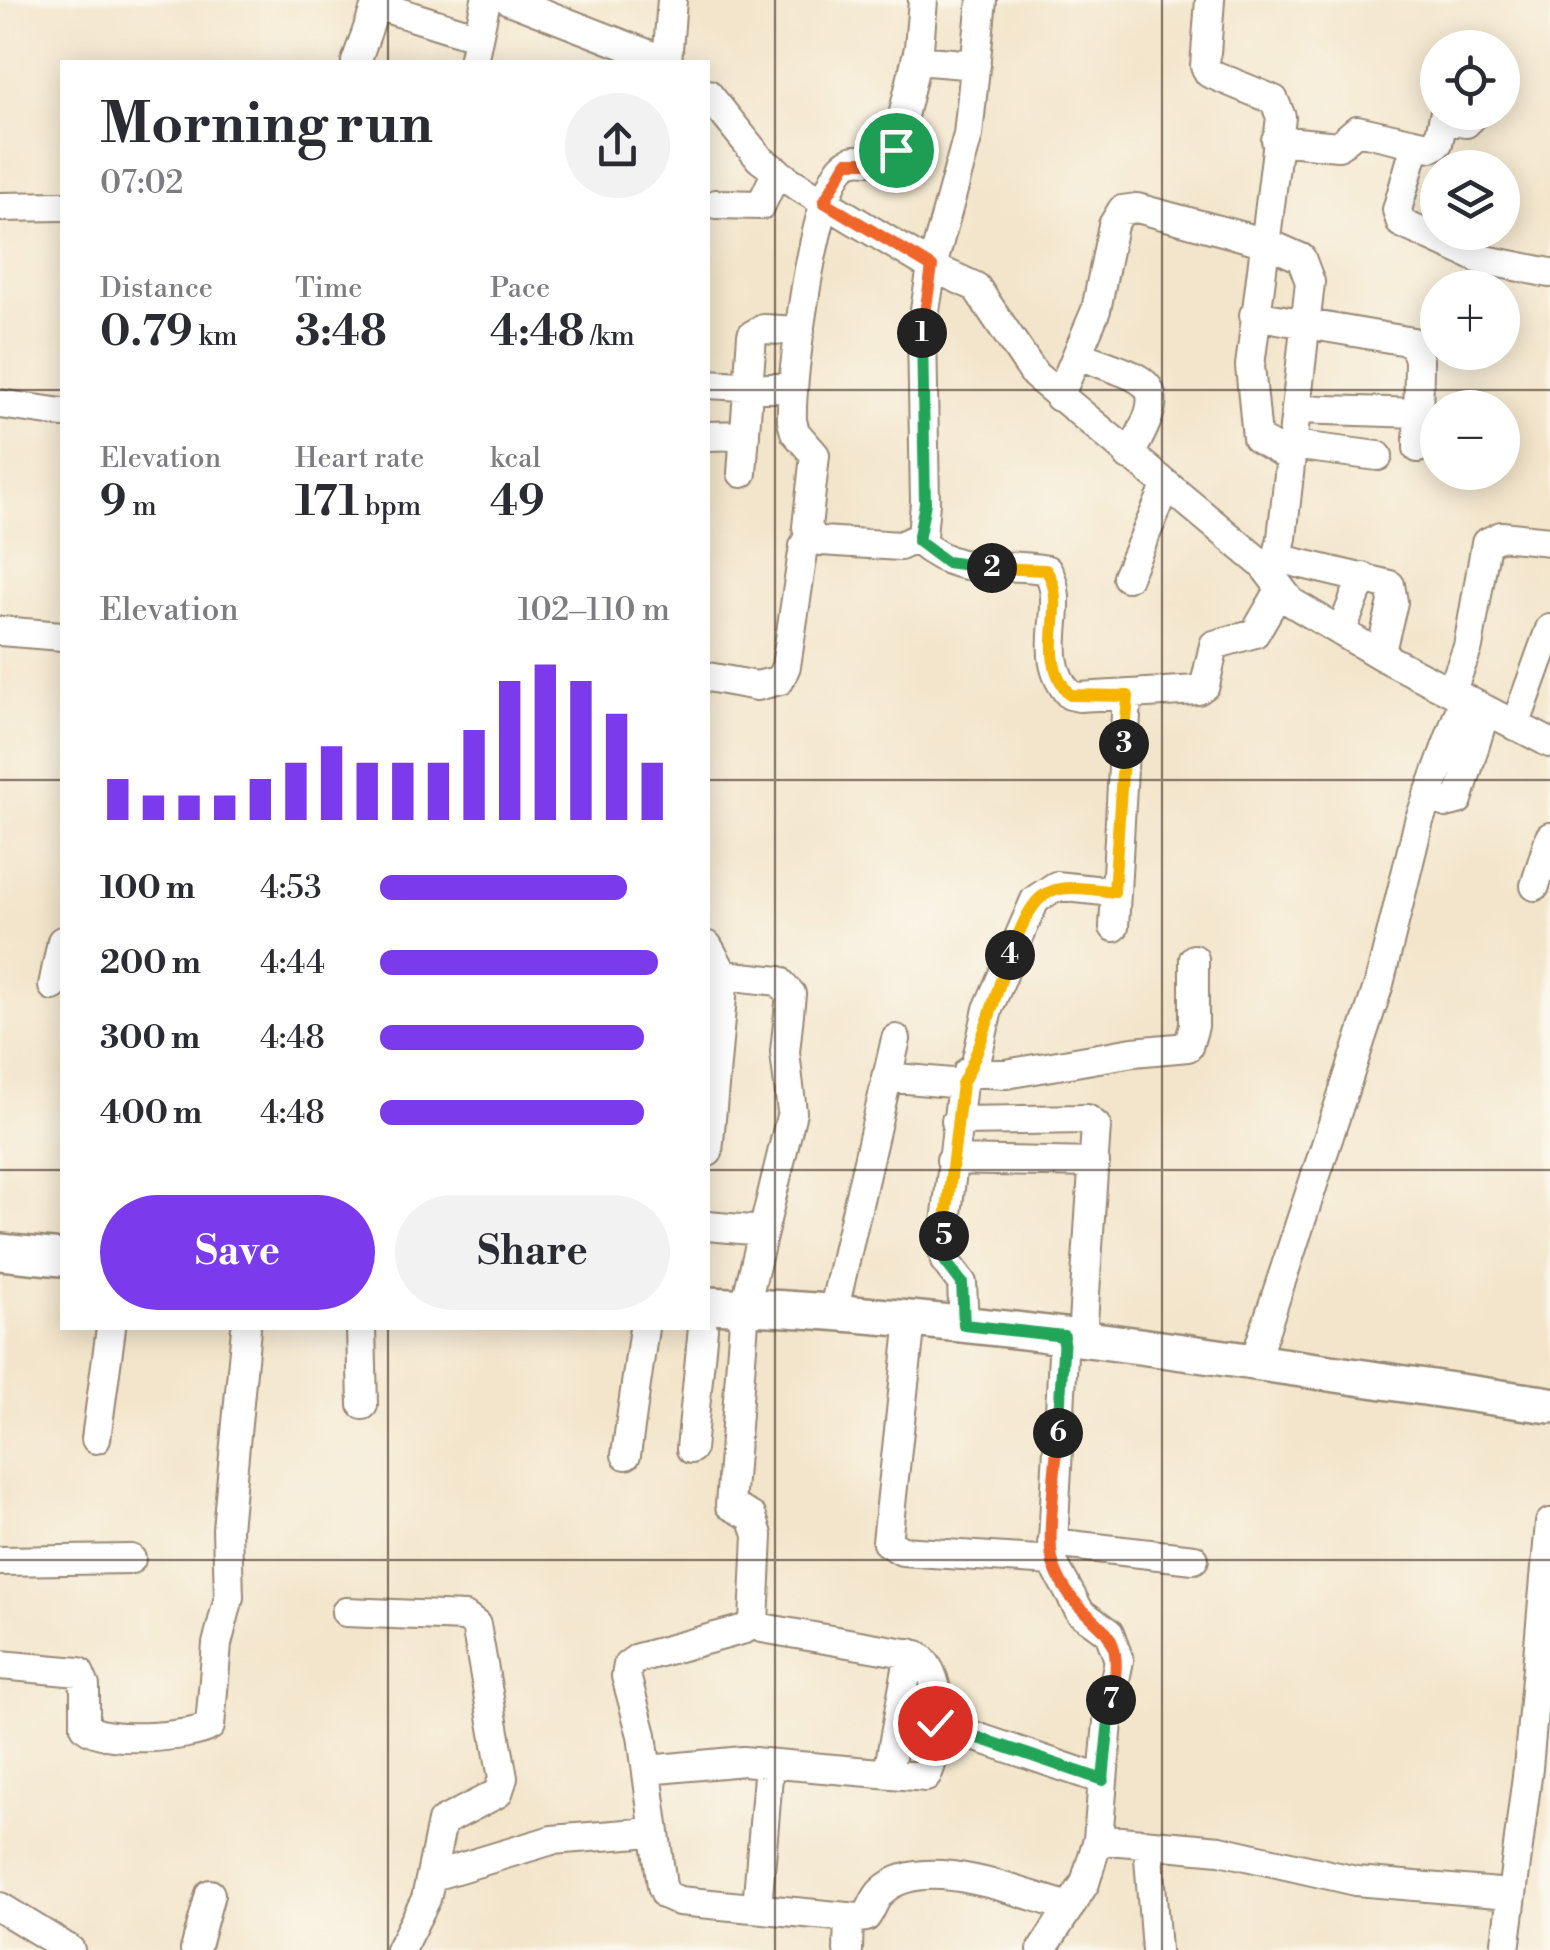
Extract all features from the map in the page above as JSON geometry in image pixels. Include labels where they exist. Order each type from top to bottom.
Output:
[{"type":"main road","points":[[0,1252],[60,1258]]},
{"type":"main road","points":[[710,1305],[911,1319],[1073,1337],[1550,1406]]},
{"type":"street","points":[[357,60],[376,3],[475,50],[486,0]]},
{"type":"street","points":[[509,0],[662,60]]},
{"type":"street","points":[[667,60],[672,0]]},
{"type":"street","points":[[710,677],[757,686],[780,680],[810,534],[815,455],[794,432],[790,390],[824,202],[847,162],[880,162],[896,150],[916,60],[923,0]]},
{"type":"street","points":[[918,541],[925,503],[920,365],[932,267],[961,171],[982,0]]},
{"type":"street","points":[[1210,0],[1204,66],[1210,73],[1274,100],[1281,118],[1267,243],[1254,315],[1251,380],[1256,438],[1291,452],[1378,456]]},
{"type":"street","points":[[916,60],[976,65]]},
{"type":"street","points":[[710,96],[760,159],[777,172],[932,267],[976,287],[1018,354],[1059,397],[1341,632],[1550,743]]},
{"type":"street","points":[[1276,140],[1338,146],[1357,130],[1427,148],[1438,143],[1441,130]]},
{"type":"street","points":[[1416,144],[1396,210],[1401,223],[1466,255],[1550,273]]},
{"type":"street","points":[[716,204],[761,205],[777,172]]},
{"type":"street","points":[[0,207],[60,206]]},
{"type":"street","points":[[918,541],[946,562],[966,568],[1046,570],[1053,589],[1051,652],[1059,683],[1070,695],[1128,696],[1198,690],[1204,685],[1214,644],[1256,633],[1277,575],[1306,326],[1308,266],[1301,258],[1267,243],[1137,208],[1122,210],[1115,216],[1106,276],[1059,397]]},
{"type":"street","points":[[1254,315],[1413,342],[1419,359],[1418,448]]},
{"type":"street","points":[[742,472],[748,355],[756,331],[800,331]]},
{"type":"street","points":[[1078,356],[1130,375],[1147,384],[1153,394],[1152,414],[1129,456]]},
{"type":"street","points":[[1251,380],[1297,399],[1418,413]]},
{"type":"street","points":[[710,384],[790,390]]},
{"type":"street","points":[[0,404],[60,414]]},
{"type":"street","points":[[710,436],[745,435]]},
{"type":"street","points":[[1127,577],[1166,487]]},
{"type":"street","points":[[810,534],[821,542],[900,546],[918,541]]},
{"type":"street","points":[[1254,1363],[1379,984],[1428,795],[1467,700],[1468,647],[1486,543],[1500,536],[1550,541]]},
{"type":"street","points":[[1277,575],[1363,576],[1390,585],[1380,655]]},
{"type":"street","points":[[1341,632],[1363,576]]},
{"type":"street","points":[[1515,726],[1550,629]]},
{"type":"street","points":[[0,631],[60,636]]},
{"type":"street","points":[[1114,927],[1128,696]]},
{"type":"street","points":[[1535,886],[1550,837]]},
{"type":"street","points":[[964,1325],[962,1283],[945,1261],[943,1249],[956,1121],[965,1078],[980,1051],[988,1009],[1035,900],[1056,886],[1114,892]]},
{"type":"street","points":[[710,950],[724,974],[713,1020],[710,1099]]},
{"type":"street","points":[[53,986],[60,951]]},
{"type":"street","points":[[886,1076],[965,1078],[1188,1047],[1194,1026],[1194,960]]},
{"type":"street","points":[[724,974],[779,981],[791,994],[785,1052],[792,1112],[745,1306],[728,1497],[734,1510],[756,1523],[754,1622]]},
{"type":"street","points":[[833,1313],[896,1040]]},
{"type":"street","points":[[956,1121],[1087,1118],[1096,1126],[1096,1163],[1073,1337],[1052,1552],[1080,1612],[1109,1633],[1119,1660],[1109,1710],[1098,1838],[1084,1883],[1042,1950]]},
{"type":"street","points":[[951,1160],[1096,1163]]},
{"type":"street","points":[[710,1226],[762,1231]]},
{"type":"street","points":[[911,1319],[886,1542],[902,1552],[1052,1552],[1194,1559]]},
{"type":"street","points":[[96,1439],[110,1330]]},
{"type":"street","points":[[0,1665],[78,1672],[84,1686],[84,1726],[99,1736],[157,1736],[210,1726],[217,1644],[229,1597],[226,1529],[246,1330]]},
{"type":"street","points":[[361,1330],[363,1405]]},
{"type":"street","points":[[626,1455],[644,1330]]},
{"type":"street","points":[[691,1450],[702,1330]]},
{"type":"street","points":[[697,1382],[738,1386]]},
{"type":"street","points":[[1505,1950],[1528,1768],[1550,1523]]},
{"type":"street","points":[[0,1561],[131,1559]]},
{"type":"street","points":[[346,1612],[466,1617],[476,1625],[502,1786],[490,1798],[442,1822],[433,1876],[400,1950]]},
{"type":"street","points":[[648,1770],[692,1762],[926,1777],[935,1723],[933,1670],[910,1653],[762,1628],[754,1622]]},
{"type":"street","points":[[754,1622],[628,1664],[626,1676],[648,1770],[652,1832],[666,1895],[679,1902],[866,1918],[879,1893],[914,1874],[926,1873],[1070,1907]]},
{"type":"street","points":[[888,1773],[910,1653]]},
{"type":"street","points":[[935,1723],[1103,1780]]},
{"type":"street","points":[[758,1908],[769,1764]]},
{"type":"street","points":[[433,1876],[552,1840],[652,1832]]},
{"type":"street","points":[[1098,1838],[1220,1850],[1356,1882],[1510,1894]]},
{"type":"street","points":[[1148,1844],[1156,1950]]},
{"type":"street","points":[[195,1950],[210,1894]]},
{"type":"street","points":[[0,1907],[70,1950]]},
{"type":"street","points":[[848,1950],[849,1917]]},
{"type":"route","points":[[896,150],[880,162],[847,162],[838,171],[824,202],[932,267],[920,365],[925,503],[922,536],[918,541],[946,562],[966,568],[1046,570],[1052,578],[1051,652],[1059,683],[1070,695],[1079,697],[1128,696],[1114,892],[1056,886],[1046,890],[1035,900],[1020,931],[988,1009],[976,1063],[962,1084],[943,1249],[945,1261],[962,1283],[964,1325],[1064,1336],[1052,1562],[1080,1612],[1109,1633],[1119,1660],[1109,1710],[1103,1780],[935,1723]]}]
